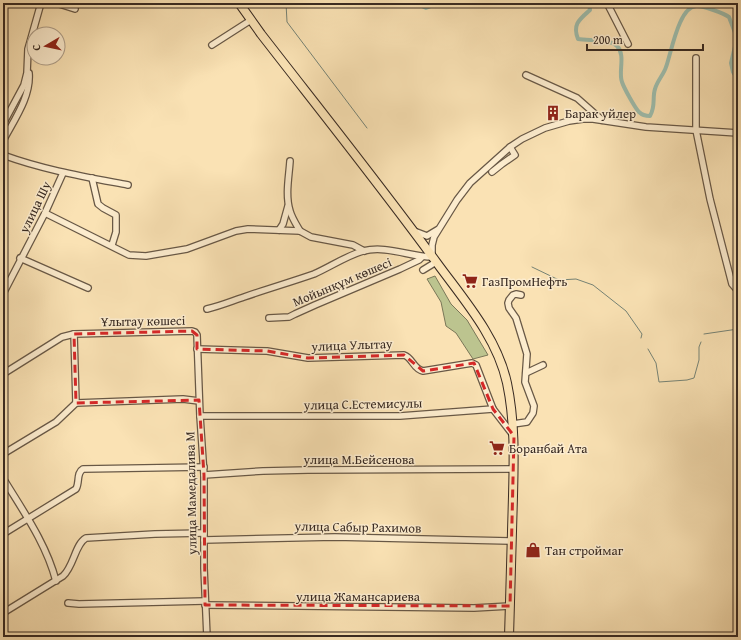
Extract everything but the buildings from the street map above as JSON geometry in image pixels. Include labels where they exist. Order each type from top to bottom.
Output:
[{"type":"highway","points":[[239,3],[412,230],[480,322],[493,344],[500,360],[507,382],[514,436],[509,637]]},
{"type":"street","points":[[3,124],[5,114],[24,85],[28,49],[41,3]]},
{"type":"street","points":[[56,3],[75,9]]},
{"type":"street","points":[[607,3],[628,44]]},
{"type":"street","points":[[212,45],[252,20]]},
{"type":"street","points":[[696,58],[696,130],[710,199],[731,281],[734,288],[738,291]]},
{"type":"street","points":[[3,141],[28,91],[29,77],[27,67]]},
{"type":"street","points":[[526,76],[577,98],[602,120]]},
{"type":"street","points":[[5,114],[14,121]]},
{"type":"street","points":[[423,270],[434,260],[432,242],[439,229],[457,200],[470,183],[510,147],[522,139],[556,124],[578,120],[602,120],[646,127],[738,133]]},
{"type":"street","points":[[492,172],[515,155],[510,147]]},
{"type":"street","points":[[3,155],[63,173],[128,185]]},
{"type":"street","points":[[279,230],[283,224],[288,204],[290,161]]},
{"type":"street","name":"улица Шу","points":[[3,294],[20,258],[45,213],[63,173]]},
{"type":"street","points":[[92,178],[98,204],[113,212],[117,218],[112,245]]},
{"type":"street","points":[[288,204],[300,231]]},
{"type":"street","name":"Мойынқұм көшесі","points":[[45,213],[112,245],[129,255],[146,256],[187,249],[242,229],[300,231],[311,237],[353,245],[364,251],[395,251],[434,260]]},
{"type":"street","points":[[412,230],[427,236],[439,229]]},
{"type":"street","points":[[207,309],[314,274],[337,262],[364,251]]},
{"type":"street","name":"Мойынқұм көшесі","points":[[268,318],[288,317],[400,269],[422,257]]},
{"type":"street","points":[[20,258],[88,288]]},
{"type":"street","points":[[731,281],[738,282]]},
{"type":"street","points":[[513,424],[531,420],[534,406],[526,385],[530,372],[527,354],[516,318],[509,308],[508,303],[513,295],[521,295]]},
{"type":"street","name":"Ұлытау көшесі","points":[[74,334],[192,331],[197,335],[197,349]]},
{"type":"street","points":[[3,374],[62,337],[74,334],[76,402]]},
{"type":"street","name":"улица Мамедалива М","points":[[197,349],[204,467],[205,603],[207,637]]},
{"type":"street","name":"улица Улытау","points":[[197,349],[267,351],[308,358],[404,354],[408,356],[417,369],[423,371],[472,363],[476,365],[493,409]]},
{"type":"street","points":[[530,372],[543,365]]},
{"type":"street","points":[[3,454],[56,422],[76,402],[184,399],[199,401]]},
{"type":"street","points":[[493,409],[514,436]]},
{"type":"street","name":"улица С.Естемисулы","points":[[200,416],[400,416],[493,409]]},
{"type":"street","points":[[3,534],[76,489],[78,485],[79,473],[83,469],[204,467]]},
{"type":"street","name":"улица М.Бейсенова","points":[[204,474],[302,470],[514,469]]},
{"type":"street","points":[[3,478],[28,518],[45,551],[56,581]]},
{"type":"street","points":[[3,613],[56,581],[66,573],[81,542],[86,538],[148,534],[204,533]]},
{"type":"street","name":"улица Сабыр Рахимов","points":[[204,540],[335,537],[512,541]]},
{"type":"street","name":"улица Жамансариева","points":[[68,603],[205,603],[466,608],[510,606]]},
{"type":"highlighted area","points":[[192,331],[197,335],[197,349],[267,351],[308,358],[404,355],[423,371],[474,363],[493,409],[514,436],[510,606],[205,605],[204,475],[199,400],[76,403],[74,334]]},
{"type":"green space","points":[[435,276],[451,304],[467,320],[488,355],[473,359],[456,333],[446,326],[441,302],[427,279]]},
{"type":"waterway","points":[[286,3],[287,22],[367,128]]},
{"type":"waterway","points":[[419,3],[426,8],[431,6],[433,3]]},
{"type":"waterway","points":[[589,3],[590,10],[578,22],[576,29],[578,39],[604,41],[613,43],[617,46],[621,54],[622,82],[635,106],[643,115],[650,116],[652,112],[656,86],[665,70],[681,21],[685,13],[691,8],[697,6],[704,7],[729,17],[737,38],[731,63],[733,72],[738,80]]},
{"type":"waterway","points":[[532,267],[559,280],[576,279],[593,285],[626,311],[642,334],[641,338]]},
{"type":"waterway","points":[[704,334],[738,329]]},
{"type":"waterway","points":[[648,349],[656,363],[659,382],[687,380],[694,378],[699,360],[699,347],[701,342]]},
{"type":"place","name":"Барак уйлер","points":[[553,113]]},
{"type":"place","name":"ГазПромНефть","points":[[470,281]]},
{"type":"place","name":"Боранбай Ата","points":[[497,448]]},
{"type":"place","name":"Тан строймаг","points":[[533,550]]}]
